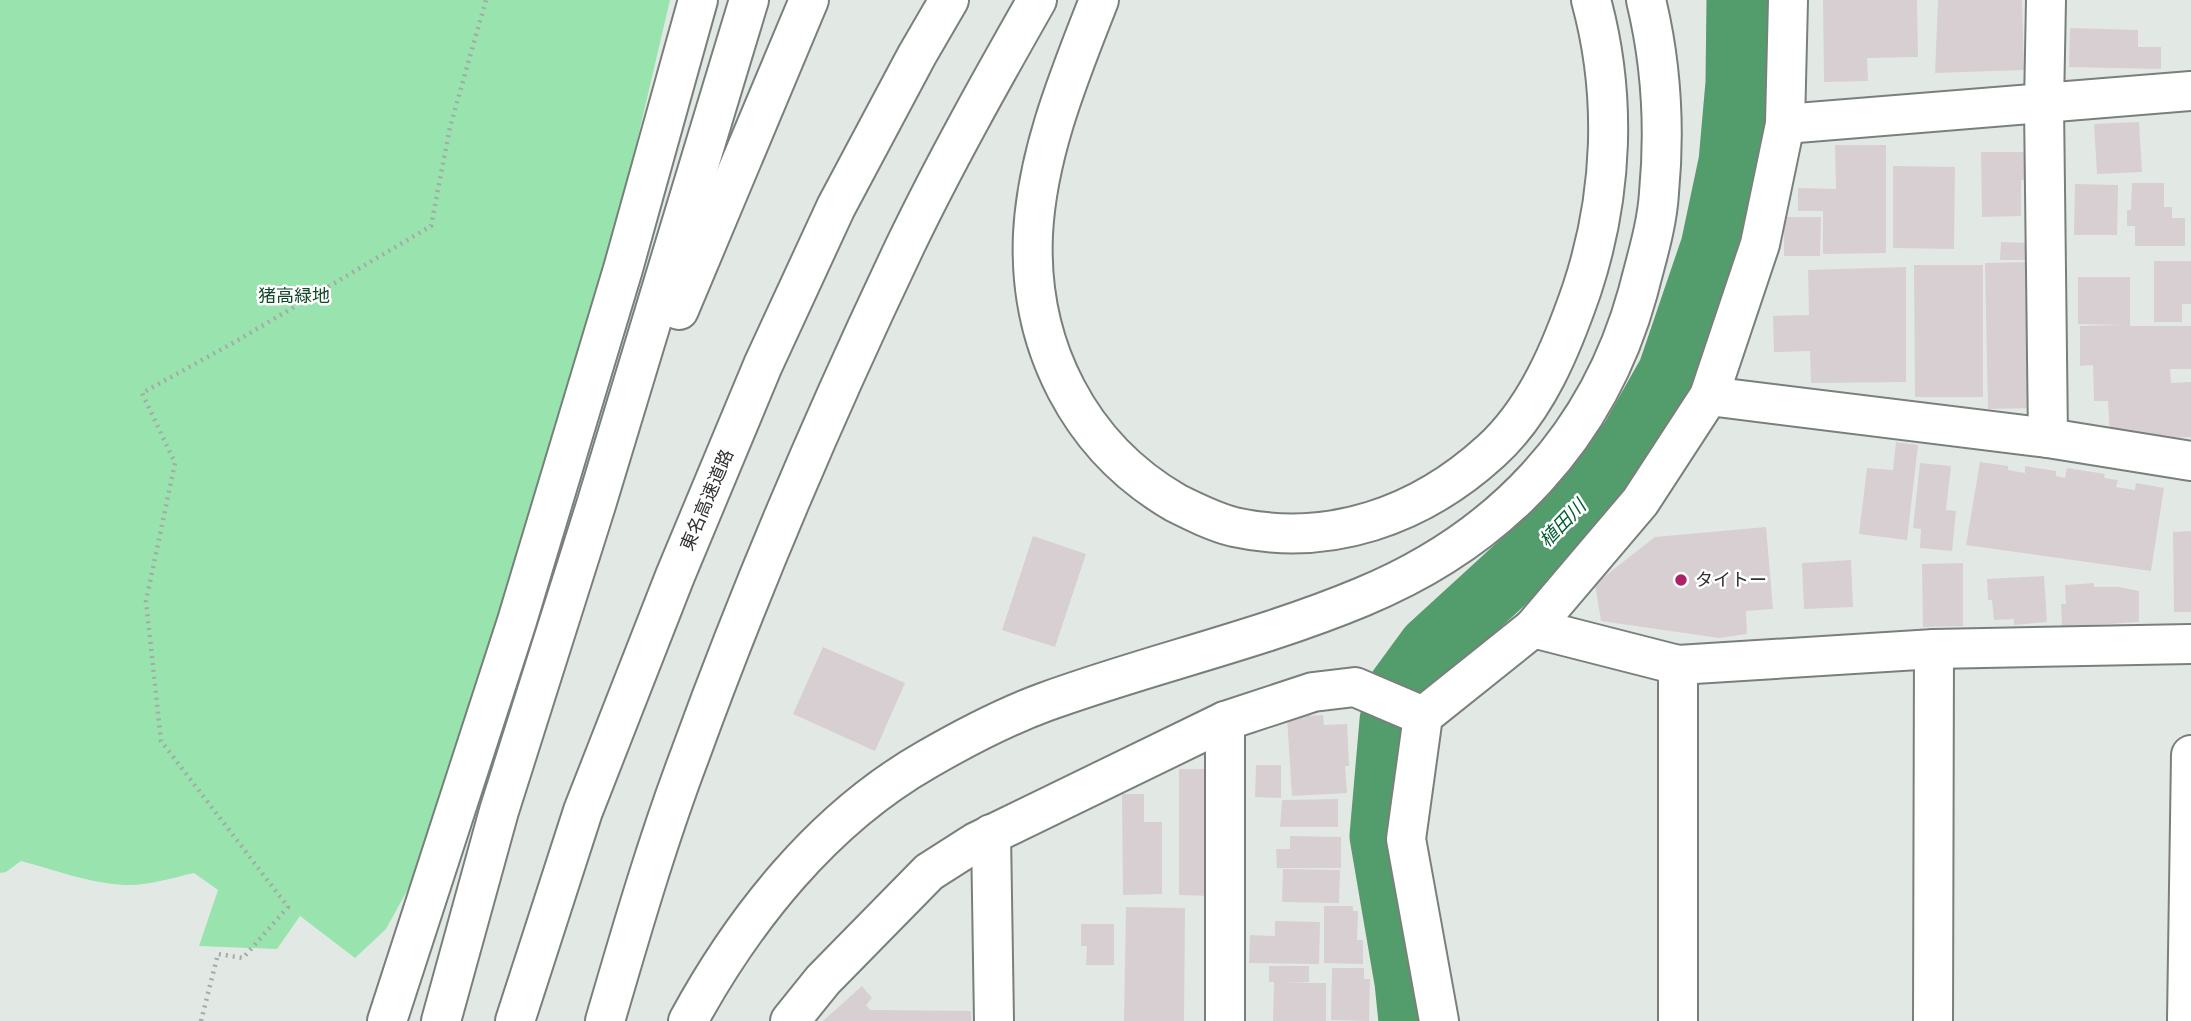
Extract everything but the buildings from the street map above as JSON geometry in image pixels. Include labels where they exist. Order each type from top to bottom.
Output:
[{"type":"main road","points":[[387,1021],[517,621],[623,269],[698,0]]},
{"type":"main road","points":[[441,1021],[499,811],[596,505],[749,0]]},
{"type":"main road","points":[[596,505],[809,0]]},
{"type":"main road","name":"東名高速道路","points":[[515,1021],[583,811],[675,576],[753,390],[836,207],[948,0]]},
{"type":"main road","points":[[605,1021],[689,757],[760,573],[906,245],[985,92],[1037,0]]},
{"type":"main road","points":[[1099,0],[1071,71],[1053,127],[1040,182],[1033,233],[1034,281],[1042,329],[1059,375],[1084,420],[1117,461],[1153,490],[1192,512],[1232,527],[1279,533],[1327,531],[1376,522],[1419,504],[1459,478],[1494,449],[1528,408],[1554,362],[1573,316],[1590,265],[1603,207],[1608,146],[1606,85],[1600,32],[1591,0]]},
{"type":"main road","points":[[688,1021],[747,926],[788,875],[831,831],[878,792],[923,761],[981,730],[1041,704],[1104,681],[1299,621],[1365,596],[1425,566],[1516,501],[1553,461],[1586,415],[1612,366],[1632,312],[1648,252],[1659,196],[1662,140],[1659,84],[1646,0]]},
{"type":"main road","points":[[1404,708],[1533,628],[1640,502],[1709,396],[1760,244],[1785,124],[1788,0]]},
{"type":"main road","points":[[2046,0],[2044,105],[2048,438]]},
{"type":"main road","points":[[1785,124],[2191,92]]},
{"type":"main road","points":[[1709,396],[2048,438],[2191,461]]},
{"type":"main road","points":[[1533,628],[1678,666],[1934,649],[2191,644]]},
{"type":"main road","points":[[1933,1021],[1934,649]]},
{"type":"main road","points":[[1678,666],[1678,1021]]},
{"type":"main road","points":[[790,1021],[822,980],[929,872],[990,834],[1225,721],[1313,692],[1356,687],[1404,708]]},
{"type":"main road","points":[[1404,708],[1406,839],[1439,1021]]},
{"type":"main road","points":[[1225,721],[1225,1021]]},
{"type":"main road","points":[[2187,1021],[2191,755]]},
{"type":"main road","points":[[990,834],[994,1021]]},
{"type":"path","points":[[201,1021],[218,954],[243,958],[288,906],[161,741],[146,601],[175,463],[142,393],[233,343],[431,226],[450,127],[486,0]]},
{"type":"green space","name":"猪高緑地","points":[[0,0],[670,0],[600,299],[431,847],[386,929],[355,958],[300,916],[277,949],[199,946],[218,890],[194,873],[151,883],[124,885],[85,879],[21,861],[6,872],[0,873]]},
{"type":"waterway","name":"植田川","points":[[1411,1021],[1382,836],[1392,721],[1400,689],[1430,648],[1572,518],[1632,440],[1670,373],[1713,247],[1731,162],[1738,83],[1739,0]]},
{"type":"place","name":"タイトー","points":[[1681,580]]}]
